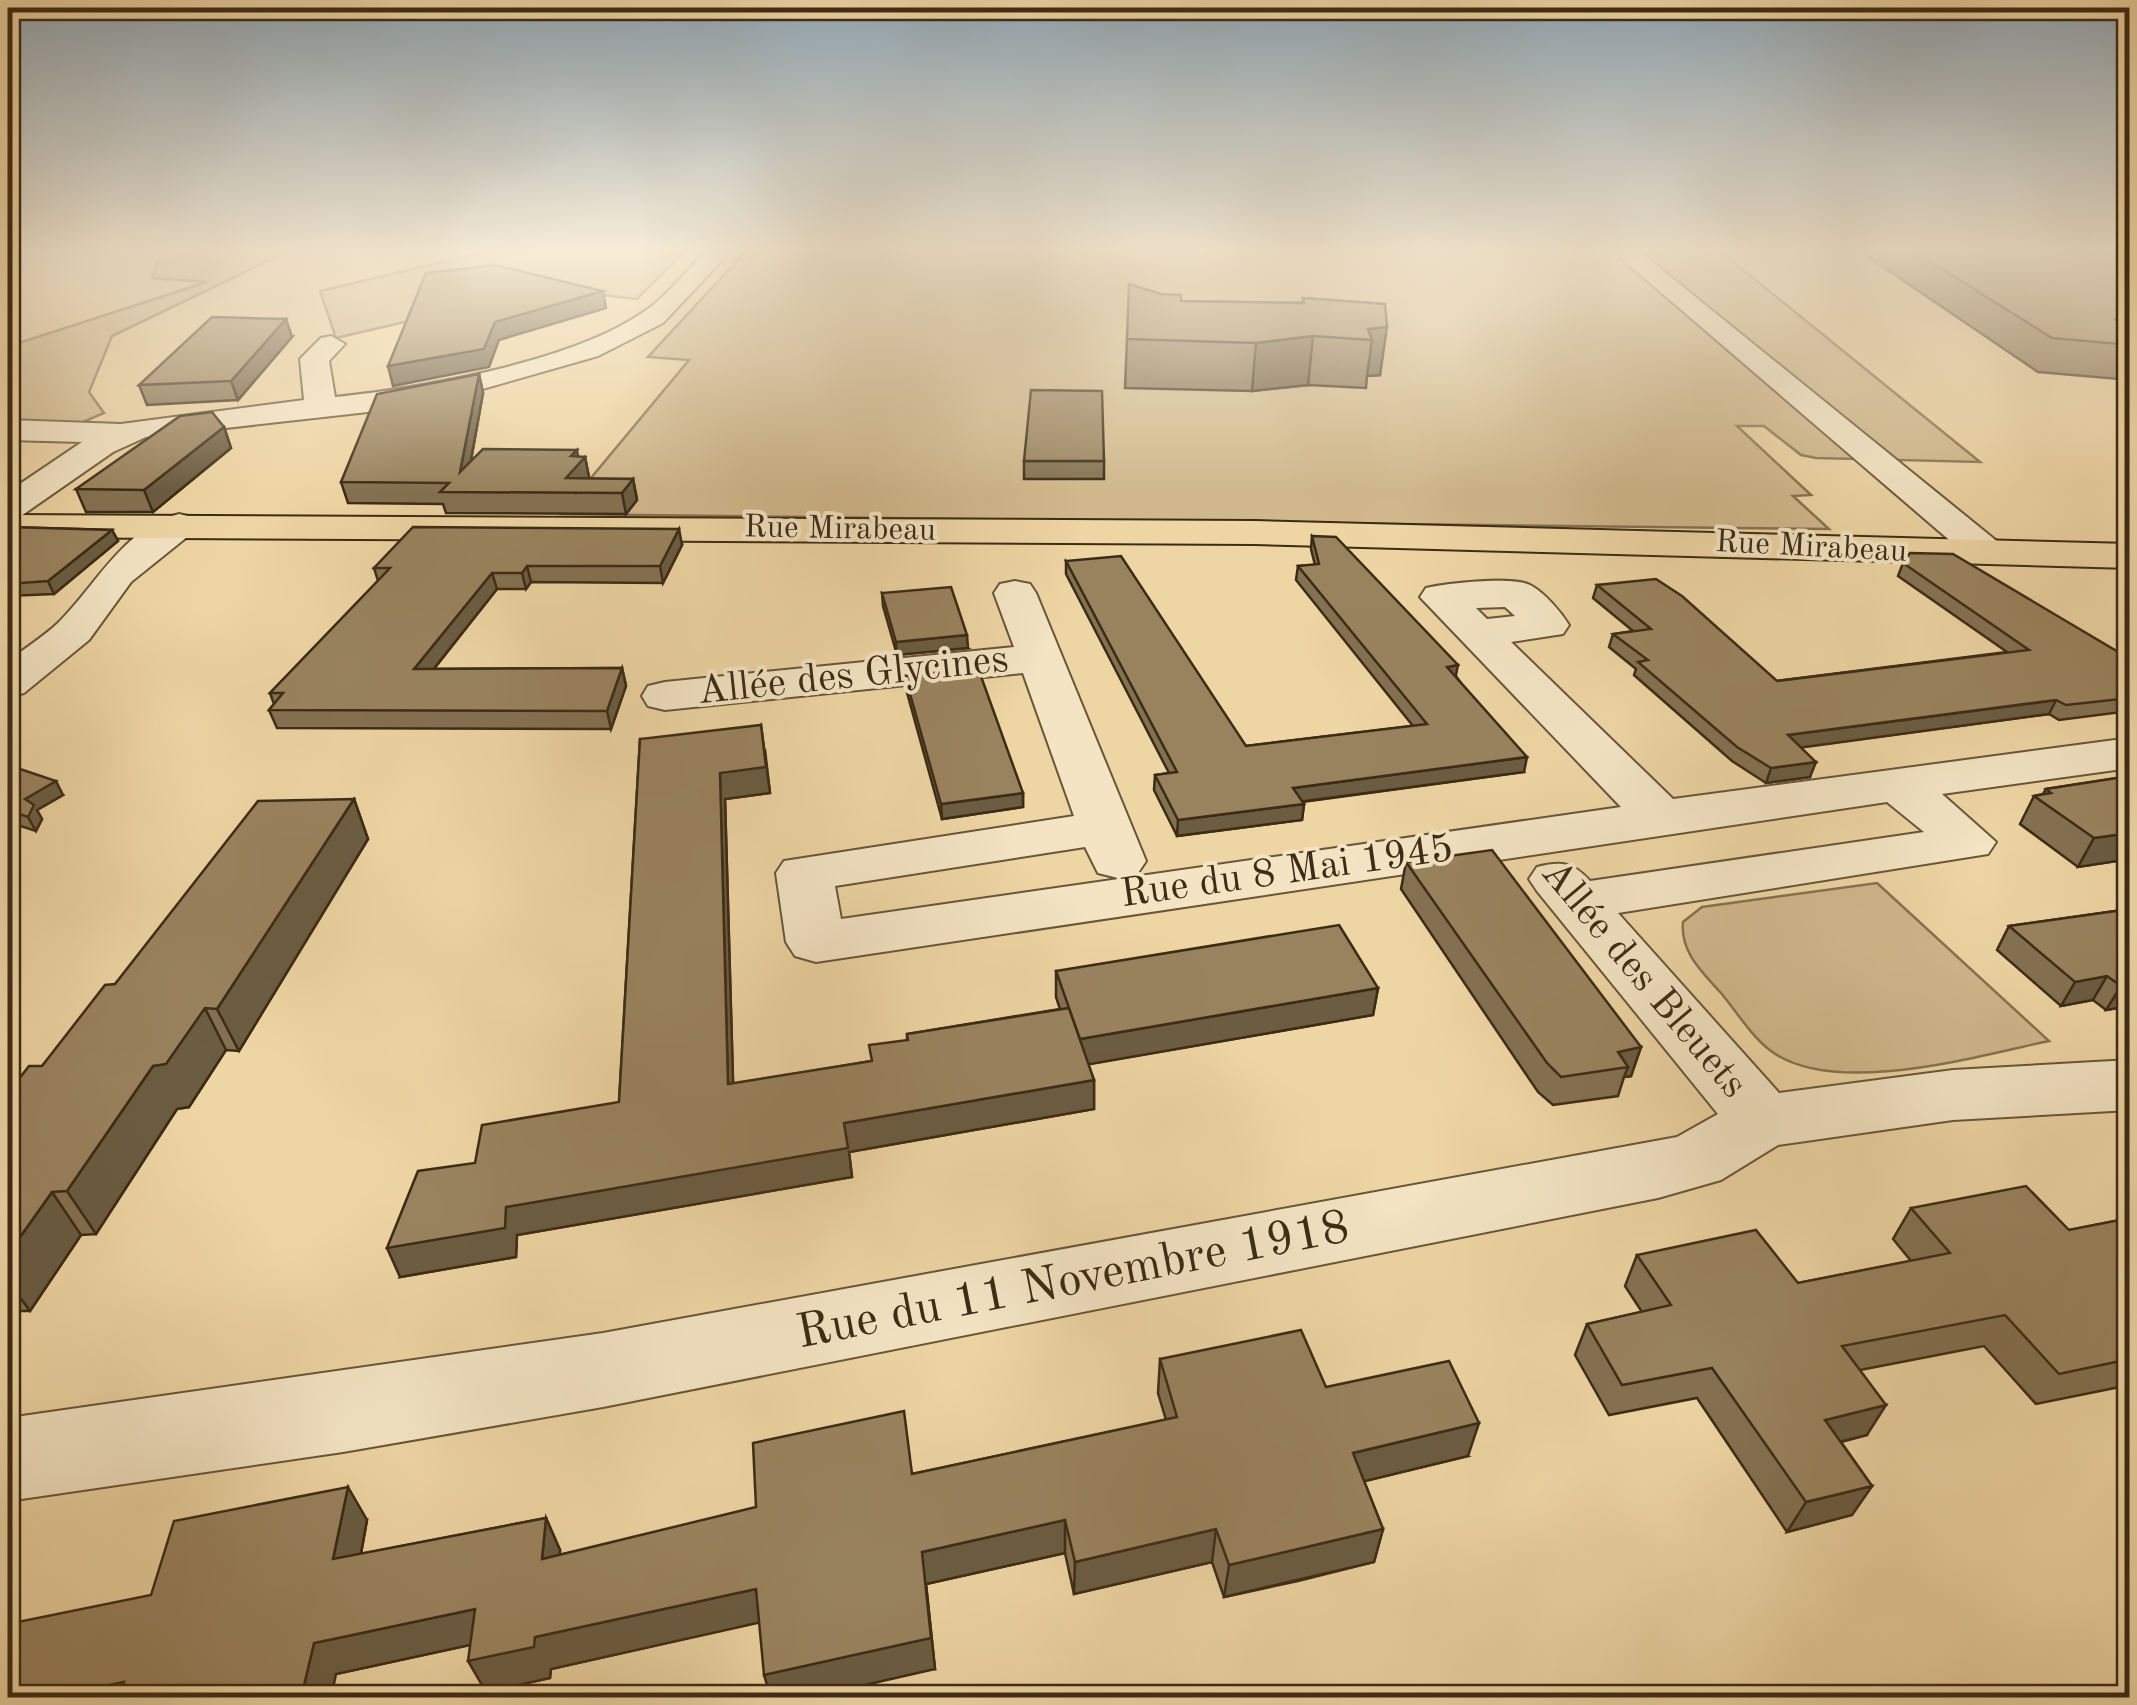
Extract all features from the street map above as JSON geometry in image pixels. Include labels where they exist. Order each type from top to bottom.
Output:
[{"type":"main road","name":"Rue Mirabeau","points":[[8,526],[1672,542],[1981,548],[2130,556]]},
{"type":"main road","name":"Rue Mirabeau","points":[[1981,548],[2130,543]]},
{"type":"street","points":[[8,430],[122,434],[160,425],[321,410],[472,383],[607,343],[628,332]]},
{"type":"street","points":[[1721,332],[1981,548]]},
{"type":"street","points":[[321,410],[314,359],[331,344]]},
{"type":"street","points":[[8,508],[122,434]]},
{"type":"street","points":[[8,683],[64,640],[117,573],[179,525]]},
{"type":"street","points":[[1015,593],[1132,896]]},
{"type":"street","points":[[1478,633],[1661,817]]},
{"type":"street","name":"Allée des Glycines","points":[[665,696],[1040,658]]},
{"type":"street","name":"Rue du 8 Mai 1945","points":[[1105,828],[804,872],[816,942],[1661,817],[2130,753]]},
{"type":"street","points":[[1576,901],[1969,842],[1897,784]]},
{"type":"street","name":"Allée des Bleuets","points":[[1522,839],[1764,1121]]},
{"type":"street","name":"Rue du 11 Novembre 1918","points":[[8,1460],[343,1413],[603,1370],[1658,1170],[1696,1160],[1764,1121],[1953,1095],[2130,1085]]},
{"type":"shaded area","points":[[54,332],[121,332],[112,336],[89,392],[104,413],[83,422],[8,425],[8,343]]},
{"type":"shaded area","points":[[334,332],[364,332],[336,338]]},
{"type":"shaded area","points":[[671,332],[1819,332],[1980,462],[1816,458],[1801,455],[1764,426],[1737,426],[1811,495],[1793,496],[1829,529],[561,514],[689,360],[648,357]]},
{"type":"shaded area","points":[[1877,883],[2049,1041],[1907,1069],[1831,1071],[1798,1065],[1757,1039],[1700,969],[1685,943],[1683,922],[1702,907]]},
{"type":"building","points":[[196,332],[275,332],[231,381],[139,385]]},
{"type":"building","points":[[402,332],[491,332],[484,349],[388,366]]},
{"type":"building","points":[[1127,332],[1369,332],[1372,340],[1313,336],[1256,343],[1127,339]]},
{"type":"building","points":[[2042,332],[2130,332],[2130,345],[2052,338]]},
{"type":"building","points":[[479,374],[460,472],[483,449],[577,450],[571,456],[585,457],[566,478],[633,479],[622,493],[440,492],[449,483],[341,482],[377,394]]},
{"type":"building","points":[[1031,390],[1102,391],[1104,461],[1024,461]]},
{"type":"building","points":[[212,412],[224,427],[144,490],[76,489],[180,416]]},
{"type":"building","points":[[8,527],[112,530],[48,581],[8,584]]},
{"type":"building","points":[[413,527],[679,529],[660,566],[527,566],[522,573],[492,573],[414,669],[622,668],[607,711],[269,710],[283,693],[270,693],[390,568],[374,568]]},
{"type":"building","points":[[1312,536],[1336,537],[1458,665],[1447,667],[1527,757],[1293,788],[1304,804],[1178,820],[1155,775],[1177,772],[1066,561],[1121,556],[1246,746],[1427,724],[1298,566],[1319,564]]},
{"type":"building","points":[[1910,553],[1953,554],[2130,659],[2130,698],[2066,705],[2056,700],[1788,735],[1816,762],[1771,768],[1737,747],[1638,662],[1648,660],[1613,634],[1651,629],[1597,585],[1656,579],[1682,596],[1777,681],[2029,650],[1903,563]]},
{"type":"building","points":[[951,587],[967,635],[896,642],[882,593]]},
{"type":"building","points":[[978,668],[1023,793],[941,804],[905,676]]},
{"type":"building","points":[[761,725],[766,767],[720,773],[728,1084],[872,1061],[869,1045],[908,1040],[907,1034],[1069,1008],[1094,1080],[844,1123],[848,1148],[506,1207],[505,1228],[387,1248],[418,1171],[475,1163],[482,1125],[619,1102],[640,739]]},
{"type":"building","points":[[8,765],[56,781],[25,799],[34,805],[28,817],[8,810]]},
{"type":"building","points":[[2130,776],[2130,833],[2094,838],[2034,796],[2051,793],[2046,789]]},
{"type":"building","points":[[354,799],[217,1009],[205,1008],[166,1064],[153,1066],[67,1191],[52,1192],[8,1254],[8,1093],[29,1066],[42,1066],[105,985],[115,984],[258,801]]},
{"type":"building","points":[[1492,850],[1641,1047],[1618,1052],[1628,1067],[1561,1077],[1547,1063],[1406,862]]},
{"type":"building","points":[[2130,909],[2130,985],[2121,986],[2107,976],[2075,982],[2009,926]]},
{"type":"building","points":[[1339,925],[1378,988],[1080,1039],[1056,971]]},
{"type":"building","points":[[2026,1186],[2069,1230],[2130,1218],[2130,1359],[2059,1374],[2005,1315],[1842,1346],[1886,1405],[1825,1420],[1872,1486],[1806,1502],[1712,1368],[1622,1385],[1587,1324],[1671,1305],[1637,1255],[1756,1230],[1798,1283],[1950,1253],[1911,1208]]},
{"type":"building","points":[[1301,1330],[1326,1387],[1449,1361],[1479,1423],[1353,1453],[1383,1529],[1229,1565],[1216,1529],[1075,1562],[1065,1520],[922,1552],[931,1638],[764,1675],[756,1589],[535,1637],[534,1647],[468,1661],[475,1609],[314,1643],[301,1698],[120,1698],[124,1682],[49,1698],[8,1698],[8,1624],[151,1595],[174,1521],[348,1487],[333,1559],[546,1518],[542,1559],[756,1507],[753,1443],[904,1411],[912,1474],[1177,1417],[1160,1359]]}]
